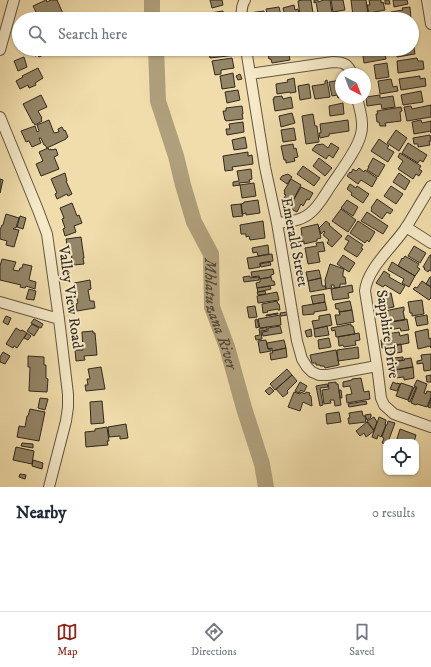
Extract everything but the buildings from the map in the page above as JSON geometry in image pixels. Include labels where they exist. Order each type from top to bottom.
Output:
[{"type":"street","points":[[0,50],[14,0]]},
{"type":"street","points":[[241,12],[245,0]]},
{"type":"street","points":[[428,0],[431,24]]},
{"type":"street","name":"Emerald Street","points":[[247,56],[265,167],[302,359],[312,372],[319,375],[328,375],[377,366]]},
{"type":"street","points":[[250,74],[334,62],[342,62],[348,68]]},
{"type":"street","points":[[277,223],[302,218],[312,212],[319,203],[349,159],[361,135],[362,125],[358,104]]},
{"type":"street","name":"Valley View Road","points":[[0,117],[47,234],[59,319],[68,394],[68,407],[66,421],[49,487]]},
{"type":"street","name":"Sapphire Drive","points":[[431,186],[406,227],[374,268],[365,285],[366,303],[381,398],[384,405],[394,414],[431,427]]},
{"type":"street","points":[[406,227],[431,243]]},
{"type":"street","points":[[0,302],[59,319]]},
{"type":"waterway","name":"Mhlatuzana River","points":[[152,0],[152,12]]},
{"type":"waterway","name":"Mhlatuzana River","points":[[156,56],[158,101],[176,156],[194,222],[211,254],[212,307],[227,347],[262,464],[266,487]]}]
